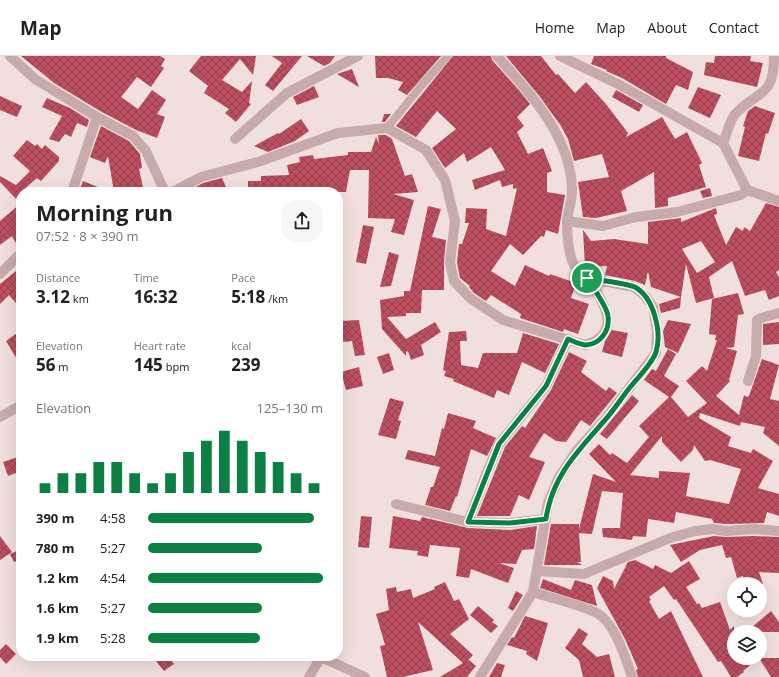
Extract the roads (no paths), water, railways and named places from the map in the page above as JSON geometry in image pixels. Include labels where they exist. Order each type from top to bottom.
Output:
[{"type":"street","points":[[10,56],[35,79],[97,117],[133,136],[146,151],[163,187]]},
{"type":"street","points":[[235,139],[287,94],[358,56]]},
{"type":"street","points":[[387,128],[420,86],[448,56]]},
{"type":"street","points":[[182,187],[201,177],[258,162],[338,133],[387,128],[426,150],[446,180],[455,221],[450,262],[454,281],[470,298],[503,320],[585,345],[595,342],[602,338],[608,326],[608,315],[587,278],[573,264],[567,221],[572,191],[569,162],[561,142],[546,117],[497,56]]},
{"type":"street","points":[[560,56],[568,62],[620,85],[723,143],[747,190],[779,202]]},
{"type":"street","points":[[723,143],[736,113],[764,92],[771,83],[774,56]]},
{"type":"street","points":[[74,187],[97,117]]},
{"type":"street","points":[[567,221],[603,226],[636,217],[676,212],[741,195],[747,190]]},
{"type":"street","points":[[0,274],[16,258]]},
{"type":"street","points":[[480,677],[533,592],[548,503],[559,477],[577,450],[606,418],[656,352],[657,331],[653,307],[645,296],[634,287],[587,278]]},
{"type":"street","points":[[748,381],[756,356],[757,320],[779,314]]},
{"type":"street","points":[[468,522],[499,444],[546,386],[568,339]]},
{"type":"street","points":[[0,417],[16,408]]},
{"type":"street","points":[[396,504],[468,522],[510,523],[546,519]]},
{"type":"street","points":[[537,571],[584,574],[670,538],[695,531],[713,529],[726,531],[754,529],[779,530]]},
{"type":"street","points":[[533,592],[599,614],[614,631],[625,655],[632,677]]},
{"type":"street","points":[[310,677],[319,661]]},
{"type":"street","points":[[330,661],[365,677]]}]
